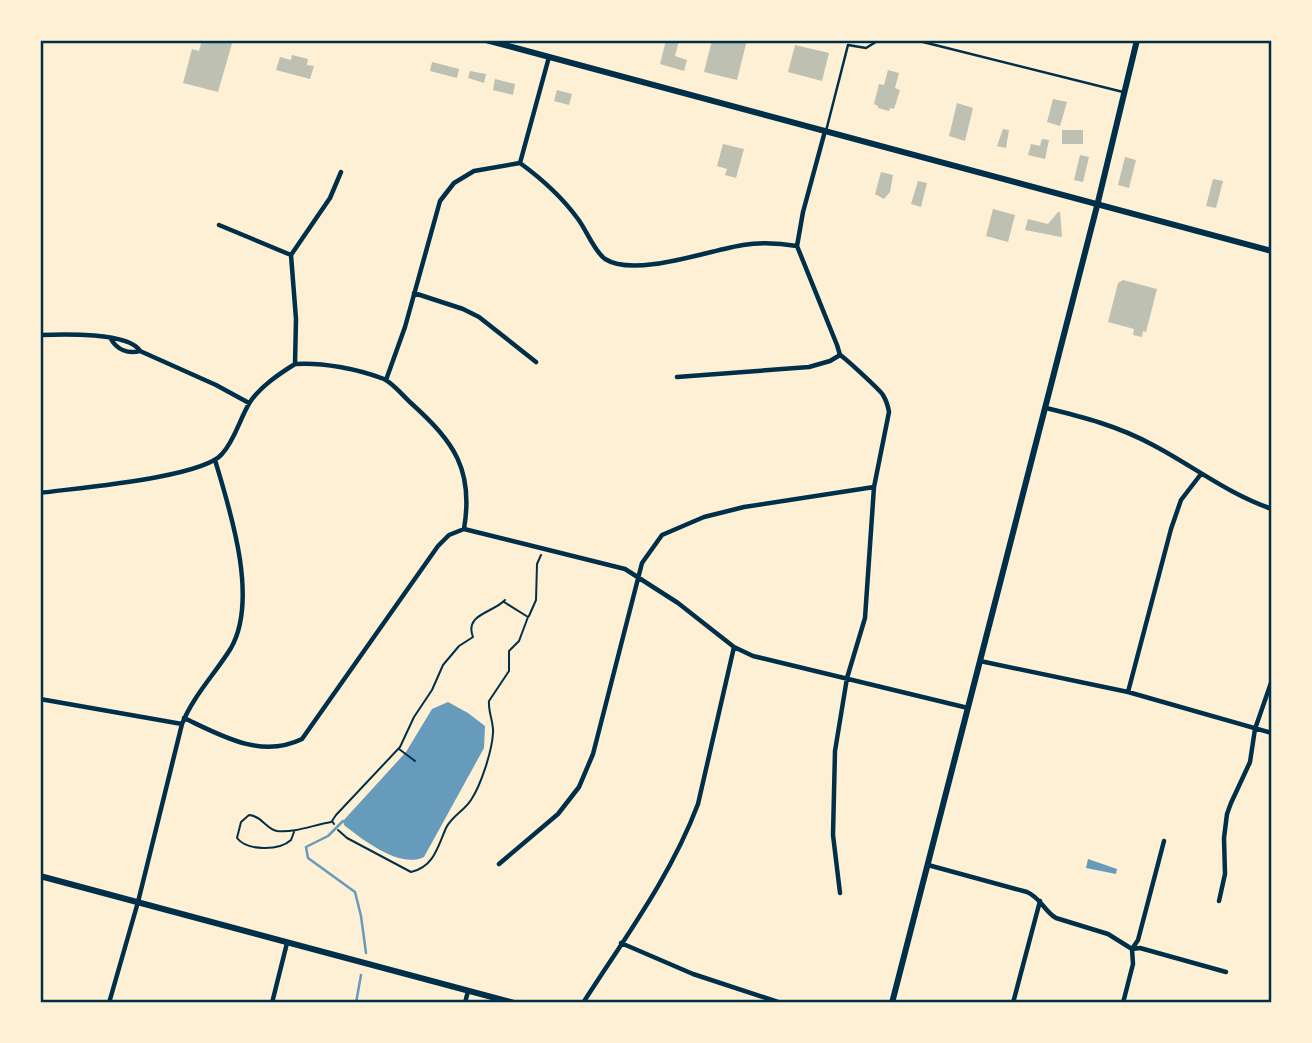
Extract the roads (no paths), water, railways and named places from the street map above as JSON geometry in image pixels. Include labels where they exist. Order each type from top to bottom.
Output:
[{"type":"street","points":[[486,40],[1272,251]]},
{"type":"street","points":[[892,1003],[1046,408],[1136,40]]},
{"type":"street","points":[[520,163],[549,57]]},
{"type":"street","points":[[825,131],[803,212],[797,246],[840,355],[879,390],[887,402],[889,412],[874,487],[864,618],[847,678],[838,725],[833,776],[833,835],[840,893]]},
{"type":"street","points":[[520,163],[559,197],[590,236],[597,251],[614,263],[660,264],[754,243],[797,246]]},
{"type":"street","points":[[386,380],[440,201],[454,183],[474,171],[520,163]]},
{"type":"street","points":[[295,364],[296,319],[290,255],[330,198],[341,172]]},
{"type":"street","points":[[219,225],[290,255]]},
{"type":"street","points":[[414,293],[479,317],[536,362]]},
{"type":"street","points":[[40,335],[83,334],[111,339],[117,337],[136,344],[140,351],[249,403]]},
{"type":"street","points":[[111,339],[116,347],[133,353],[140,351]]},
{"type":"street","points":[[677,377],[809,367],[840,355]]},
{"type":"street","points":[[40,493],[159,477],[215,460],[225,450],[249,403],[267,384],[295,364],[325,364],[386,380],[432,422],[459,457],[466,489],[464,529]]},
{"type":"street","points":[[1046,408],[1115,427],[1156,446],[1231,492],[1272,509]]},
{"type":"street","points":[[109,1003],[138,902],[184,718],[230,648],[238,631],[242,612],[236,530],[215,460]]},
{"type":"street","points":[[1128,692],[1171,529],[1181,500],[1201,474]]},
{"type":"street","points":[[499,864],[558,814],[579,787],[593,754],[638,576],[646,557],[662,535],[704,517],[755,505],[874,487]]},
{"type":"street","points":[[184,718],[228,738],[263,748],[281,747],[302,738],[438,546],[449,535],[464,529],[603,562],[638,576],[734,647],[753,656],[968,708]]},
{"type":"street","points":[[583,1003],[670,867],[694,815],[734,647]]},
{"type":"street","points":[[980,661],[1128,692],[1272,733]]},
{"type":"street","points":[[1219,901],[1225,874],[1224,838],[1227,814],[1250,762],[1255,729],[1272,680]]},
{"type":"street","points":[[40,699],[182,724]]},
{"type":"street","points":[[1124,1003],[1133,964],[1132,949],[1138,940],[1164,841]]},
{"type":"street","points":[[928,865],[1033,894],[1041,900],[1050,915],[1108,934],[1132,949],[1140,948],[1226,972]]},
{"type":"street","points":[[40,876],[514,1003]]},
{"type":"street","points":[[1013,1003],[1041,900]]},
{"type":"street","points":[[272,1003],[288,943]]},
{"type":"street","points":[[621,943],[693,974],[781,1003]]},
{"type":"street","points":[[465,1003],[468,991]]},
{"type":"lane","points":[[825,131],[848,45],[866,48],[879,40]]},
{"type":"lane","points":[[915,40],[1123,92]]},
{"type":"water","points":[[448,702],[485,726],[484,748],[424,857],[414,860],[393,856],[361,838],[344,825],[343,821],[406,752],[432,709]]},
{"type":"water","points":[[1088,859],[1117,869],[1116,874],[1086,868]]},
{"type":"waterway","points":[[343,821],[328,836],[306,847],[308,858],[355,892],[366,953]]},
{"type":"waterway","points":[[356,1003],[361,975]]}]
